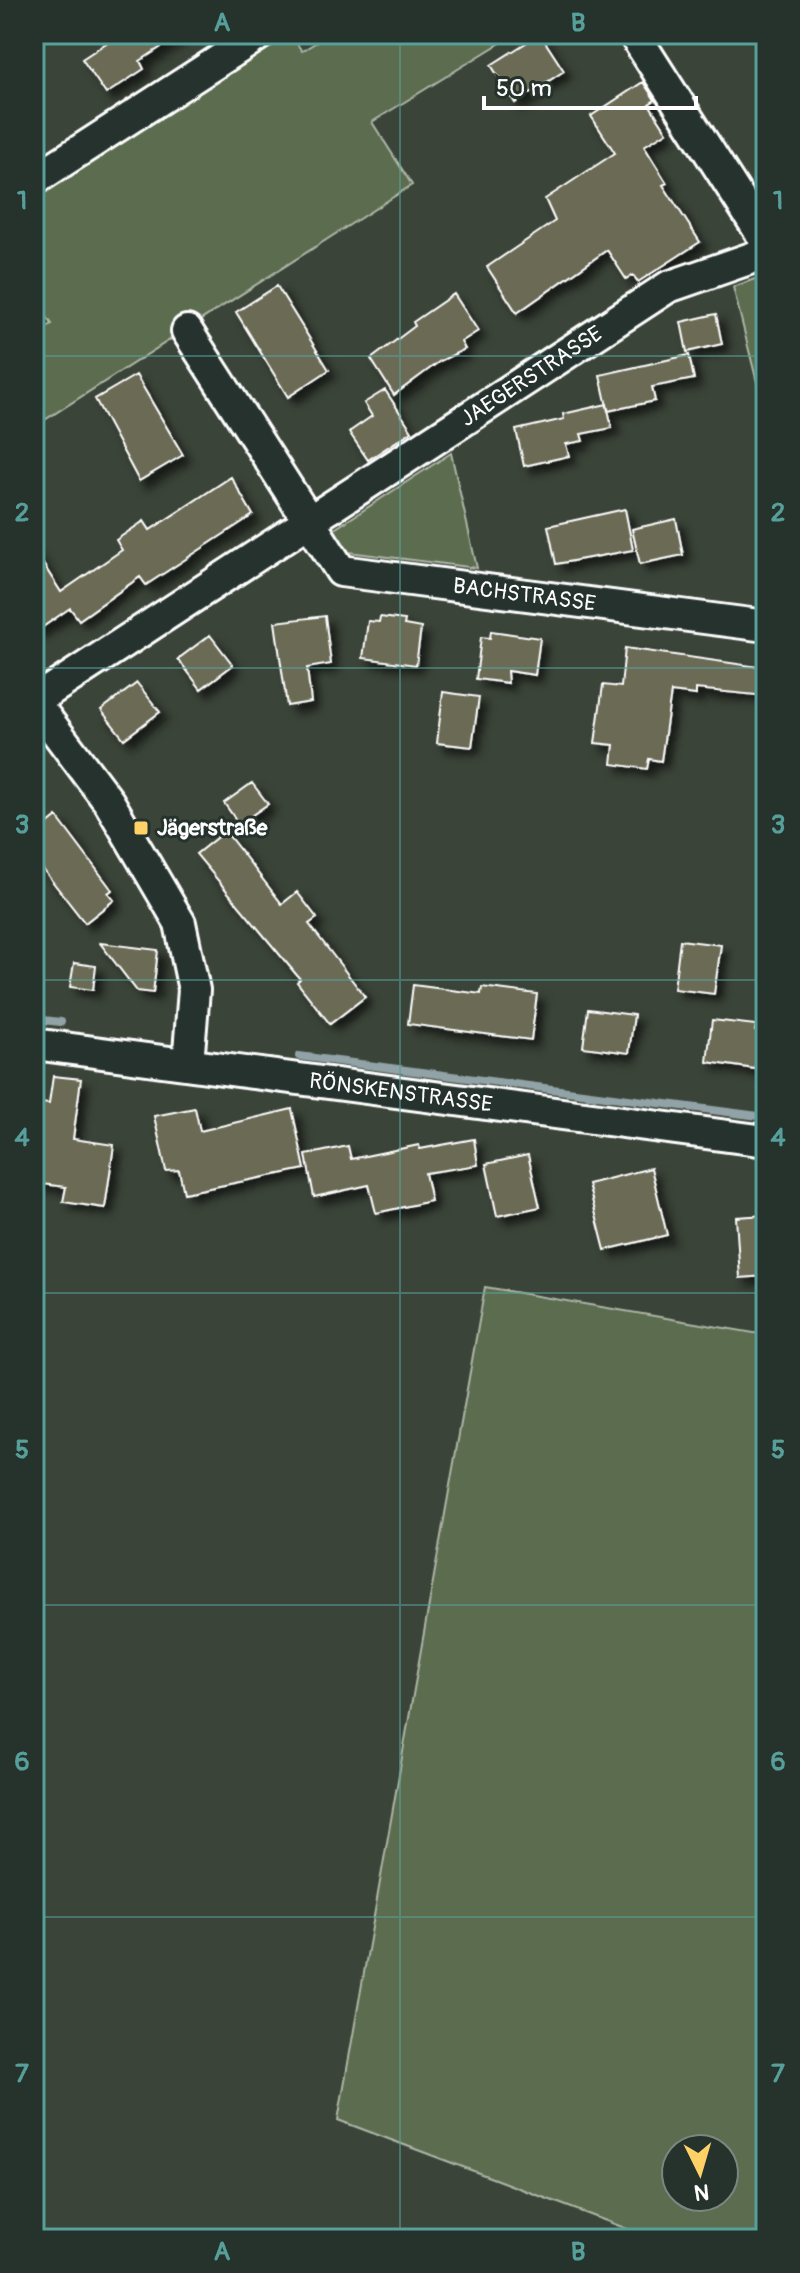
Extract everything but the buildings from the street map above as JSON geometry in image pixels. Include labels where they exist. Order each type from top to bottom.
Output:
[{"type":"street","points":[[34,180],[260,34]]},
{"type":"street","points":[[634,34],[766,241]]},
{"type":"street","name":"JAEGERSTRASSE","points":[[34,702],[668,287],[766,253]]},
{"type":"street","points":[[187,331],[307,523]]},
{"type":"street","name":"BACHSTRASSE","points":[[307,523],[341,571],[766,626]]},
{"type":"street","points":[[34,702],[109,802],[180,923],[194,990],[188,1064]]},
{"type":"street","name":"RÖNSKENSTRASSE","points":[[36,1048],[188,1064],[766,1141]]},
{"type":"green space","points":[[275,34],[290,34],[302,51],[330,34],[515,34],[372,122],[412,185],[43,421],[34,407],[34,336],[52,324],[34,300],[34,189]]},
{"type":"green space","points":[[763,276],[766,278],[766,418],[733,287]]},
{"type":"green space","points":[[451,453],[477,568],[349,552],[333,530]]},
{"type":"green space","points":[[485,1287],[766,1335],[766,2239],[654,2239],[338,2120]]},
{"type":"waterway","points":[[34,1019],[61,1022]]},
{"type":"waterway","points":[[299,1056],[766,1117]]},
{"type":"place","name":"Jägerstraße","points":[[141,828]]}]
